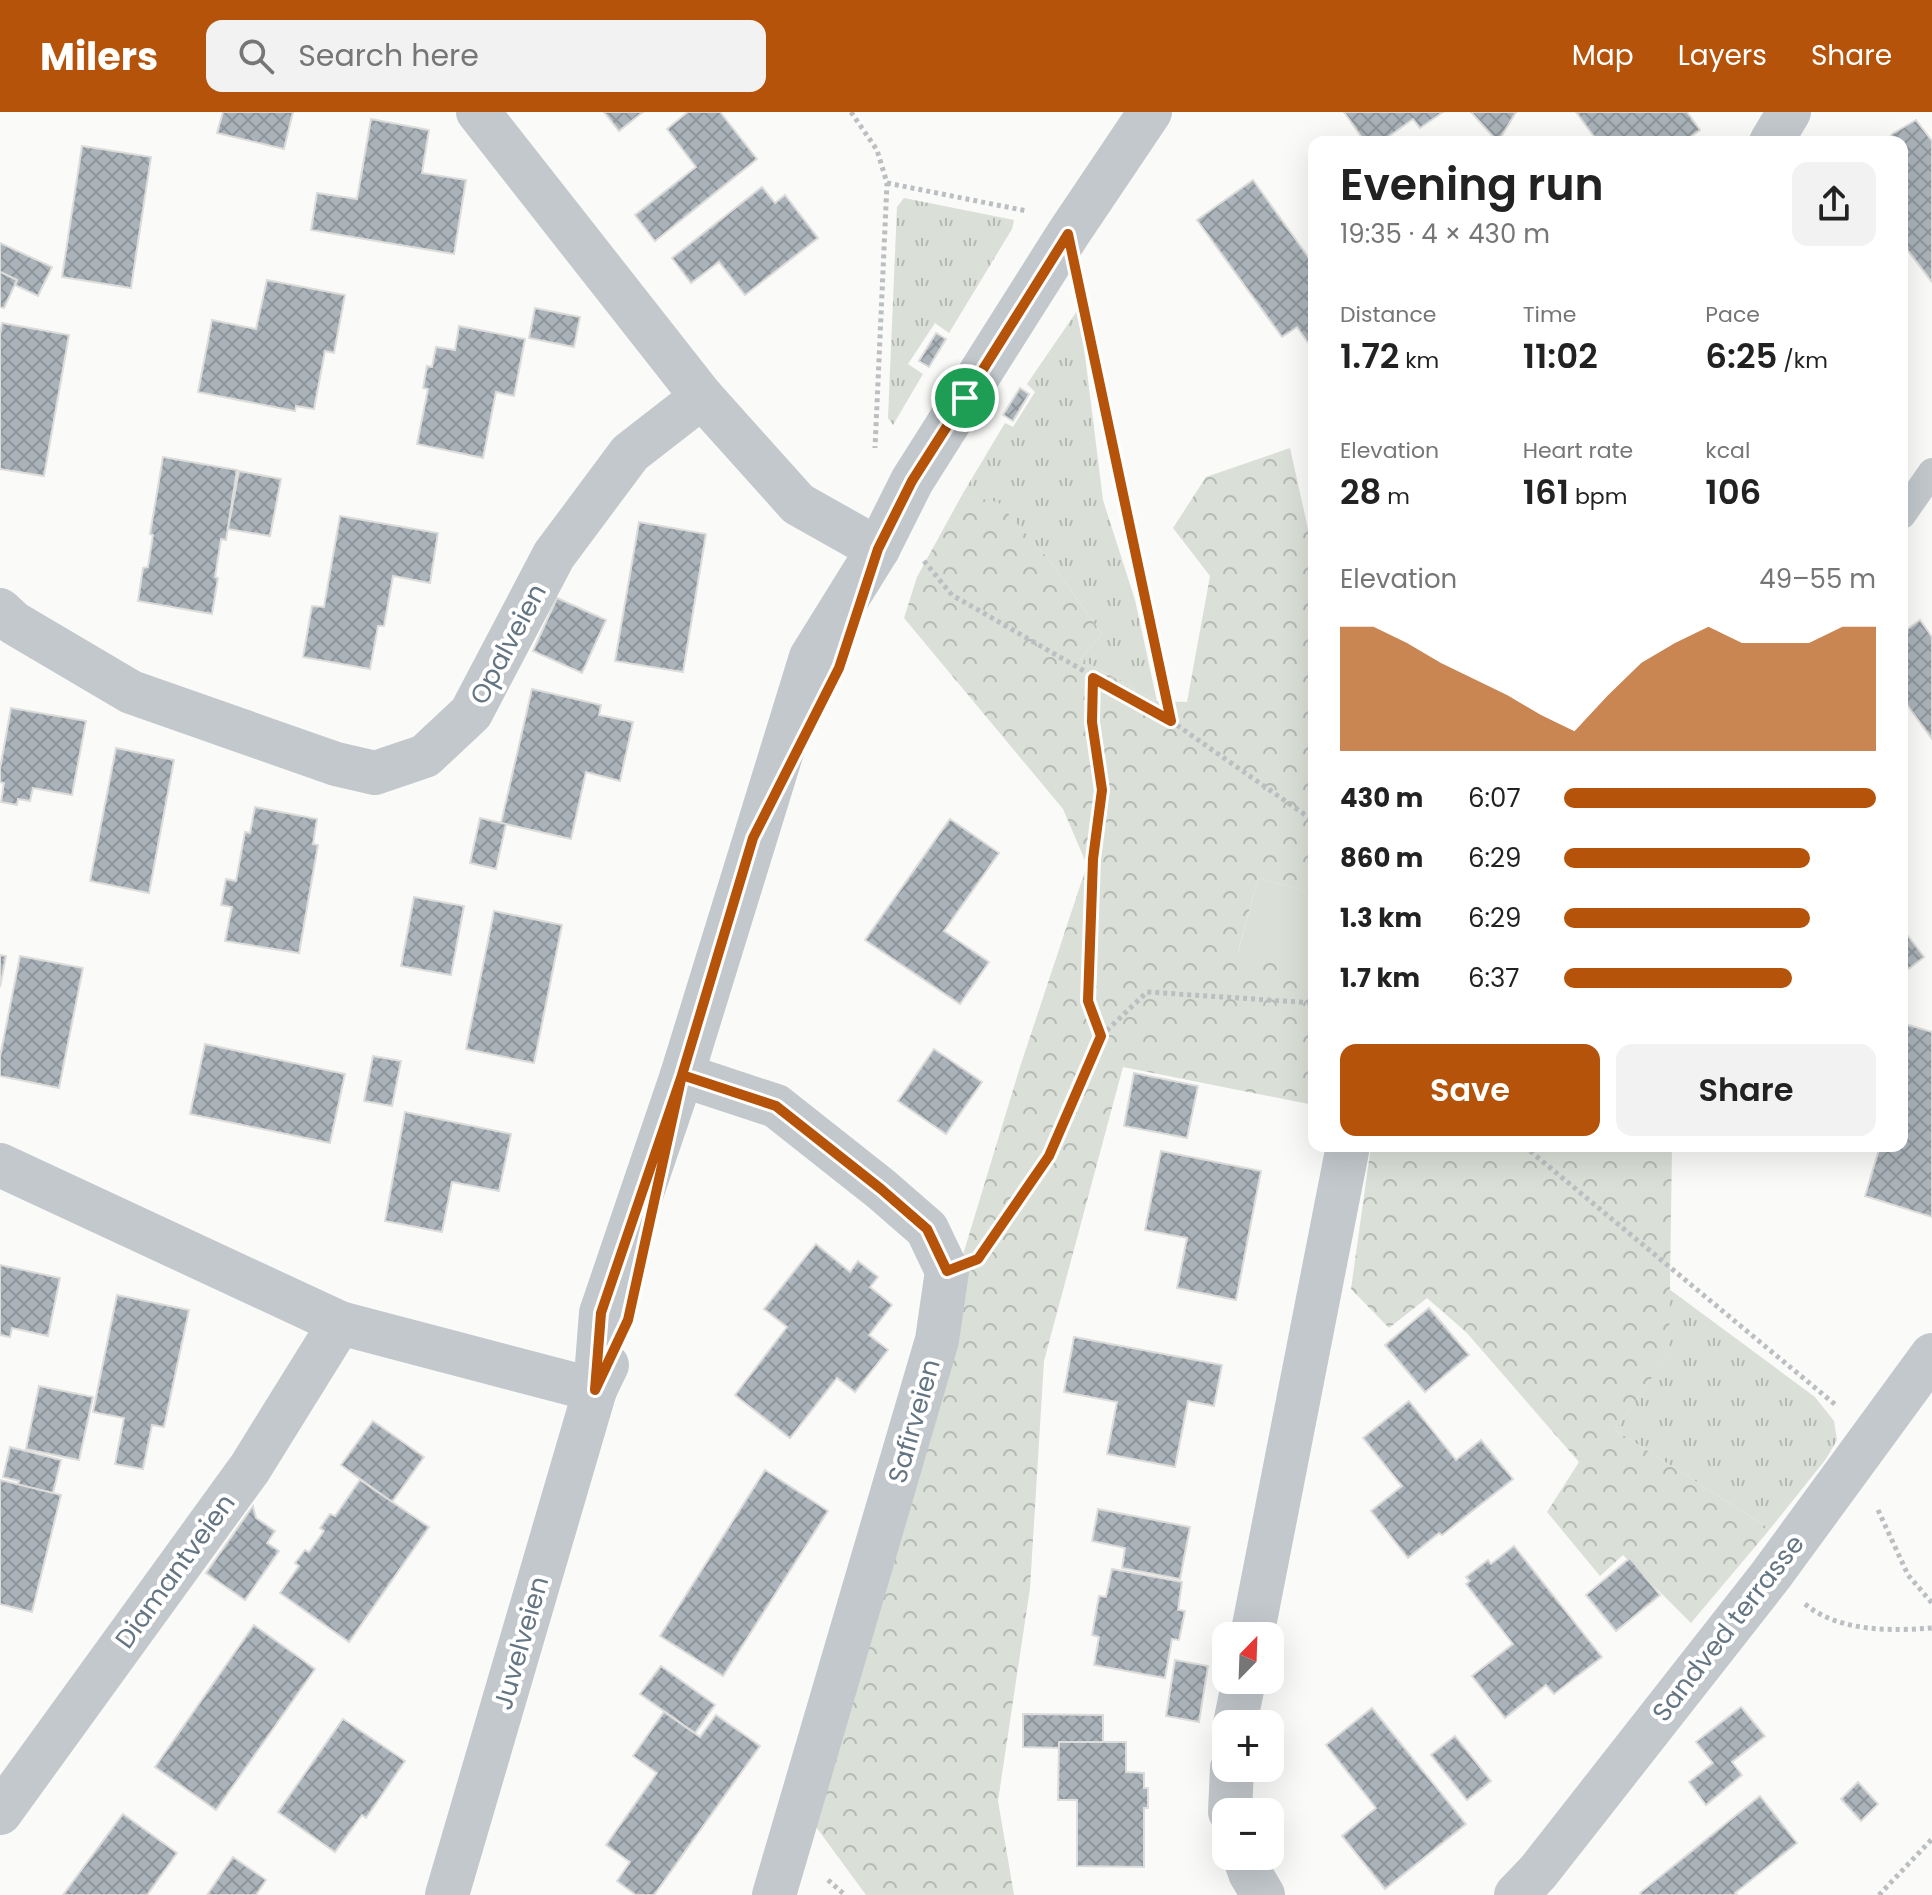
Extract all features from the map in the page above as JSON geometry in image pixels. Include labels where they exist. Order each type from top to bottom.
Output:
[{"type":"street","points":[[478,112],[702,397],[798,504],[898,552]]},
{"type":"street","name":"Juvelveien","points":[[447,1895],[595,1390],[601,1313],[682,1075],[753,838],[898,552],[912,481],[1053,224],[1150,112]]},
{"type":"street","points":[[1775,136],[1789,112]]},
{"type":"street","name":"Opalveien","points":[[0,610],[14,623],[131,692],[336,764],[375,773],[425,756],[471,713],[554,555],[630,453],[702,397]]},
{"type":"street","points":[[682,1075],[776,1106],[927,1229],[947,1271]]},
{"type":"street","points":[[1255,1622],[1347,1152]]},
{"type":"street","points":[[0,1165],[340,1323],[595,1390]]},
{"type":"street","name":"Safirveien","points":[[774,1895],[937,1340],[947,1271]]},
{"type":"street","name":"Diamantveien","points":[[0,1813],[250,1468],[340,1323]]},
{"type":"street","name":"Sandved terrasse","points":[[1516,1895],[1538,1872],[1771,1575],[1932,1355]]},
{"type":"street","points":[[1249,1870],[1263,1895]]},
{"type":"lane","points":[[1908,506],[1932,472]]},
{"type":"path","points":[[851,112],[877,150],[887,183],[875,451]]},
{"type":"path","points":[[887,183],[1053,224],[1171,721]]},
{"type":"path","points":[[898,552],[952,595],[1171,721],[1308,817]]},
{"type":"path","points":[[1093,678],[1092,722],[1102,790],[1093,859],[1088,1001],[1101,1036]]},
{"type":"path","points":[[947,1271],[978,1259],[1049,1156],[1101,1036],[1147,992],[1308,1003]]},
{"type":"path","points":[[1536,1152],[1863,1446],[1908,1575],[1932,1603]]},
{"type":"path","points":[[1771,1575],[1822,1617],[1888,1631],[1932,1628]]},
{"type":"path","points":[[1879,1895],[1932,1839]]},
{"type":"green space","points":[[904,198],[1014,220],[1012,229],[949,333],[935,323],[908,364],[923,374],[893,425],[888,418],[897,207]]},
{"type":"green space","points":[[1079,308],[1103,500],[1135,600],[1157,701],[1080,659],[1102,634],[1051,562],[998,503],[962,495],[1005,423],[1013,427],[1035,392],[1027,384]]},
{"type":"green space","points":[[1290,448],[1308,529],[1308,891],[1258,878],[1238,952],[1308,971],[1308,1104],[1123,1067],[1044,1361],[1030,1588],[998,1801],[1014,1895],[866,1895],[808,1816],[955,1281],[1020,1067],[1087,865],[1063,809],[904,618],[917,577],[962,495],[998,502],[1051,562],[1102,634],[1080,659],[1157,701],[1187,702],[1210,576],[1173,528],[1206,477]]},
{"type":"green space","points":[[1258,878],[1308,891],[1308,971],[1238,953]]},
{"type":"green space","points":[[1370,1152],[1672,1152],[1669,1353],[1615,1430],[1770,1529],[1691,1623],[1623,1555],[1600,1576],[1547,1512],[1579,1462],[1467,1333],[1427,1298],[1389,1328],[1351,1289]]},
{"type":"green space","points":[[1669,1289],[1815,1397],[1834,1421],[1837,1440],[1826,1459],[1770,1529],[1615,1430],[1668,1354]]},
{"type":"building","points":[[223,112],[293,112],[284,149],[217,133]]},
{"type":"building","points":[[604,112],[643,112],[619,131]]},
{"type":"building","points":[[688,112],[720,112],[757,159],[655,241],[635,215],[696,167],[667,129]]},
{"type":"building","points":[[1344,112],[1443,112],[1420,128],[1413,119],[1389,136],[1361,136]]},
{"type":"building","points":[[1471,112],[1516,112],[1502,136],[1493,136]]},
{"type":"building","points":[[1576,112],[1687,112],[1700,130],[1692,136],[1594,136]]},
{"type":"building","points":[[371,119],[429,130],[422,173],[466,180],[454,254],[311,230],[317,193],[357,199]]},
{"type":"building","points":[[1916,120],[1932,141],[1932,282],[1908,251],[1908,136],[1892,134]]},
{"type":"building","points":[[82,146],[151,157],[131,288],[62,277]]},
{"type":"building","points":[[1253,180],[1308,257],[1308,343],[1297,327],[1282,337],[1197,220]]},
{"type":"building","points":[[762,187],[775,203],[785,195],[818,238],[745,295],[719,262],[691,283],[672,258]]},
{"type":"building","points":[[0,243],[52,267],[38,296],[15,285],[17,280],[0,272]]},
{"type":"building","points":[[0,272],[17,280],[4,308],[0,307]]},
{"type":"building","points":[[267,280],[345,295],[334,353],[325,351],[314,409],[296,406],[295,411],[198,392],[212,320],[256,329]]},
{"type":"building","points":[[535,308],[580,317],[574,347],[529,338]]},
{"type":"building","points":[[2,323],[69,335],[44,476],[0,469]]},
{"type":"building","points":[[459,326],[525,339],[514,396],[496,392],[483,458],[417,444],[428,389],[423,388],[427,366],[432,367],[436,347],[455,350]]},
{"type":"building","points":[[936,333],[946,339],[929,367],[919,361]]},
{"type":"building","points":[[1020,388],[1029,394],[1013,421],[1003,415]]},
{"type":"building","points":[[163,457],[237,470],[226,540],[221,539],[212,614],[138,601],[143,568],[148,567],[153,535],[150,534]]},
{"type":"building","points":[[239,471],[281,479],[270,536],[228,529]]},
{"type":"building","points":[[340,516],[438,533],[430,583],[393,576],[384,626],[378,626],[370,669],[303,657],[312,606],[324,607]]},
{"type":"building","points":[[639,522],[706,534],[683,672],[615,661]]},
{"type":"building","points":[[557,598],[606,620],[582,673],[533,651]]},
{"type":"building","points":[[1920,620],[1932,637],[1932,739],[1908,706],[1908,629]]},
{"type":"building","points":[[532,689],[601,705],[599,715],[633,722],[620,781],[586,772],[571,839],[501,823]]},
{"type":"building","points":[[11,708],[86,721],[72,795],[33,788],[30,801],[18,799],[17,805],[1,802],[4,783],[0,782],[0,769]]},
{"type":"building","points":[[116,748],[174,760],[149,893],[90,881]]},
{"type":"building","points":[[255,807],[317,819],[313,844],[318,845],[299,953],[225,941],[232,907],[221,905],[226,879],[236,881],[245,832],[250,833]]},
{"type":"building","points":[[480,818],[506,824],[496,869],[470,863]]},
{"type":"building","points":[[950,819],[999,853],[944,931],[989,962],[960,1004],[865,940]]},
{"type":"building","points":[[414,897],[464,906],[451,975],[401,966]]},
{"type":"building","points":[[494,911],[562,925],[534,1063],[466,1049]]},
{"type":"building","points":[[1908,936],[1924,957],[1908,969]]},
{"type":"building","points":[[0,955],[6,956],[0,987]]},
{"type":"building","points":[[20,956],[83,968],[59,1088],[0,1076],[0,1057]]},
{"type":"building","points":[[1908,1025],[1932,1032],[1932,1217],[1865,1196],[1878,1152],[1908,1152]]},
{"type":"building","points":[[205,1044],[345,1074],[330,1143],[190,1114]]},
{"type":"building","points":[[934,1049],[982,1082],[946,1134],[898,1101]]},
{"type":"building","points":[[373,1056],[401,1061],[392,1106],[364,1101]]},
{"type":"building","points":[[1134,1073],[1198,1086],[1187,1138],[1124,1126]]},
{"type":"building","points":[[405,1112],[511,1134],[499,1191],[452,1182],[442,1232],[385,1221]]},
{"type":"building","points":[[1161,1151],[1261,1171],[1236,1300],[1177,1288],[1187,1238],[1145,1230]]},
{"type":"building","points":[[816,1244],[850,1272],[858,1261],[878,1277],[870,1287],[892,1305],[869,1335],[888,1350],[855,1392],[837,1378],[790,1438],[735,1395],[787,1327],[764,1309]]},
{"type":"building","points":[[0,1265],[60,1278],[48,1336],[12,1328],[10,1337],[0,1335]]},
{"type":"building","points":[[117,1295],[189,1310],[164,1427],[152,1425],[143,1469],[115,1464],[124,1418],[93,1412]]},
{"type":"building","points":[[1429,1308],[1469,1355],[1425,1392],[1385,1345]]},
{"type":"building","points":[[1074,1337],[1222,1365],[1214,1406],[1188,1401],[1175,1467],[1107,1454],[1117,1402],[1064,1392]]},
{"type":"building","points":[[39,1386],[93,1397],[79,1460],[26,1449]]},
{"type":"building","points":[[1409,1401],[1456,1460],[1481,1440],[1513,1479],[1408,1558],[1371,1511],[1402,1486],[1363,1438]]},
{"type":"building","points":[[373,1421],[424,1457],[392,1502],[341,1465]]},
{"type":"building","points":[[10,1447],[61,1460],[53,1493],[18,1485],[19,1481],[3,1477]]},
{"type":"building","points":[[765,1470],[828,1511],[723,1676],[660,1636]]},
{"type":"building","points":[[0,1480],[61,1495],[32,1612],[0,1604]]},
{"type":"building","points":[[360,1480],[429,1527],[349,1642],[280,1593],[299,1566],[295,1563],[305,1550],[309,1552],[324,1531],[320,1528],[330,1514],[335,1516]]},
{"type":"building","points":[[253,1506],[256,1518],[275,1531],[267,1543],[279,1551],[245,1600],[206,1573]]},
{"type":"building","points":[[1098,1509],[1190,1527],[1180,1579],[1122,1568],[1125,1548],[1092,1541]]},
{"type":"building","points":[[1514,1546],[1602,1657],[1554,1694],[1546,1685],[1505,1718],[1472,1676],[1513,1644],[1466,1584],[1470,1581],[1466,1577],[1488,1560],[1491,1564]]},
{"type":"building","points":[[1630,1558],[1660,1595],[1616,1631],[1586,1595]]},
{"type":"building","points":[[1112,1569],[1182,1582],[1178,1610],[1185,1611],[1179,1640],[1172,1639],[1165,1678],[1094,1665],[1099,1637],[1092,1635],[1099,1596],[1106,1597]]},
{"type":"building","points":[[254,1625],[315,1669],[216,1810],[155,1767]]},
{"type":"building","points":[[1175,1660],[1208,1666],[1199,1722],[1166,1716]]},
{"type":"building","points":[[661,1666],[715,1705],[695,1733],[640,1694]]},
{"type":"building","points":[[1741,1707],[1765,1736],[1732,1762],[1742,1775],[1706,1805],[1689,1782],[1713,1763],[1696,1742]]},
{"type":"building","points":[[1372,1708],[1466,1824],[1385,1889],[1342,1836],[1376,1808],[1326,1745]]},
{"type":"building","points":[[664,1712],[700,1737],[716,1715],[760,1746],[654,1895],[636,1895],[617,1881],[630,1862],[606,1845],[657,1773],[633,1756]]},
{"type":"building","points":[[1023,1714],[1103,1715],[1103,1742],[1059,1742],[1059,1748],[1023,1747]]},
{"type":"building","points":[[343,1719],[405,1761],[366,1818],[362,1815],[335,1852],[278,1812]]},
{"type":"building","points":[[1455,1736],[1491,1781],[1467,1800],[1431,1755]]},
{"type":"building","points":[[1059,1742],[1126,1742],[1126,1772],[1144,1773],[1144,1788],[1148,1788],[1148,1808],[1144,1808],[1144,1867],[1077,1866],[1077,1800],[1058,1800]]},
{"type":"building","points":[[1858,1782],[1878,1804],[1861,1821],[1841,1799]]},
{"type":"building","points":[[1760,1796],[1797,1843],[1735,1893],[1737,1895],[1640,1893]]},
{"type":"building","points":[[123,1814],[177,1853],[147,1895],[63,1895]]},
{"type":"building","points":[[233,1857],[266,1880],[256,1895],[207,1895]]},
{"type":"route","points":[[965,398],[912,481],[878,549],[839,668],[753,838],[682,1075],[628,1320],[595,1390],[601,1313],[682,1075],[776,1106],[927,1229],[947,1271],[978,1259],[1049,1156],[1101,1036],[1088,1001],[1093,859],[1102,790],[1092,722],[1093,678],[1171,721],[1068,234],[965,398]]}]
